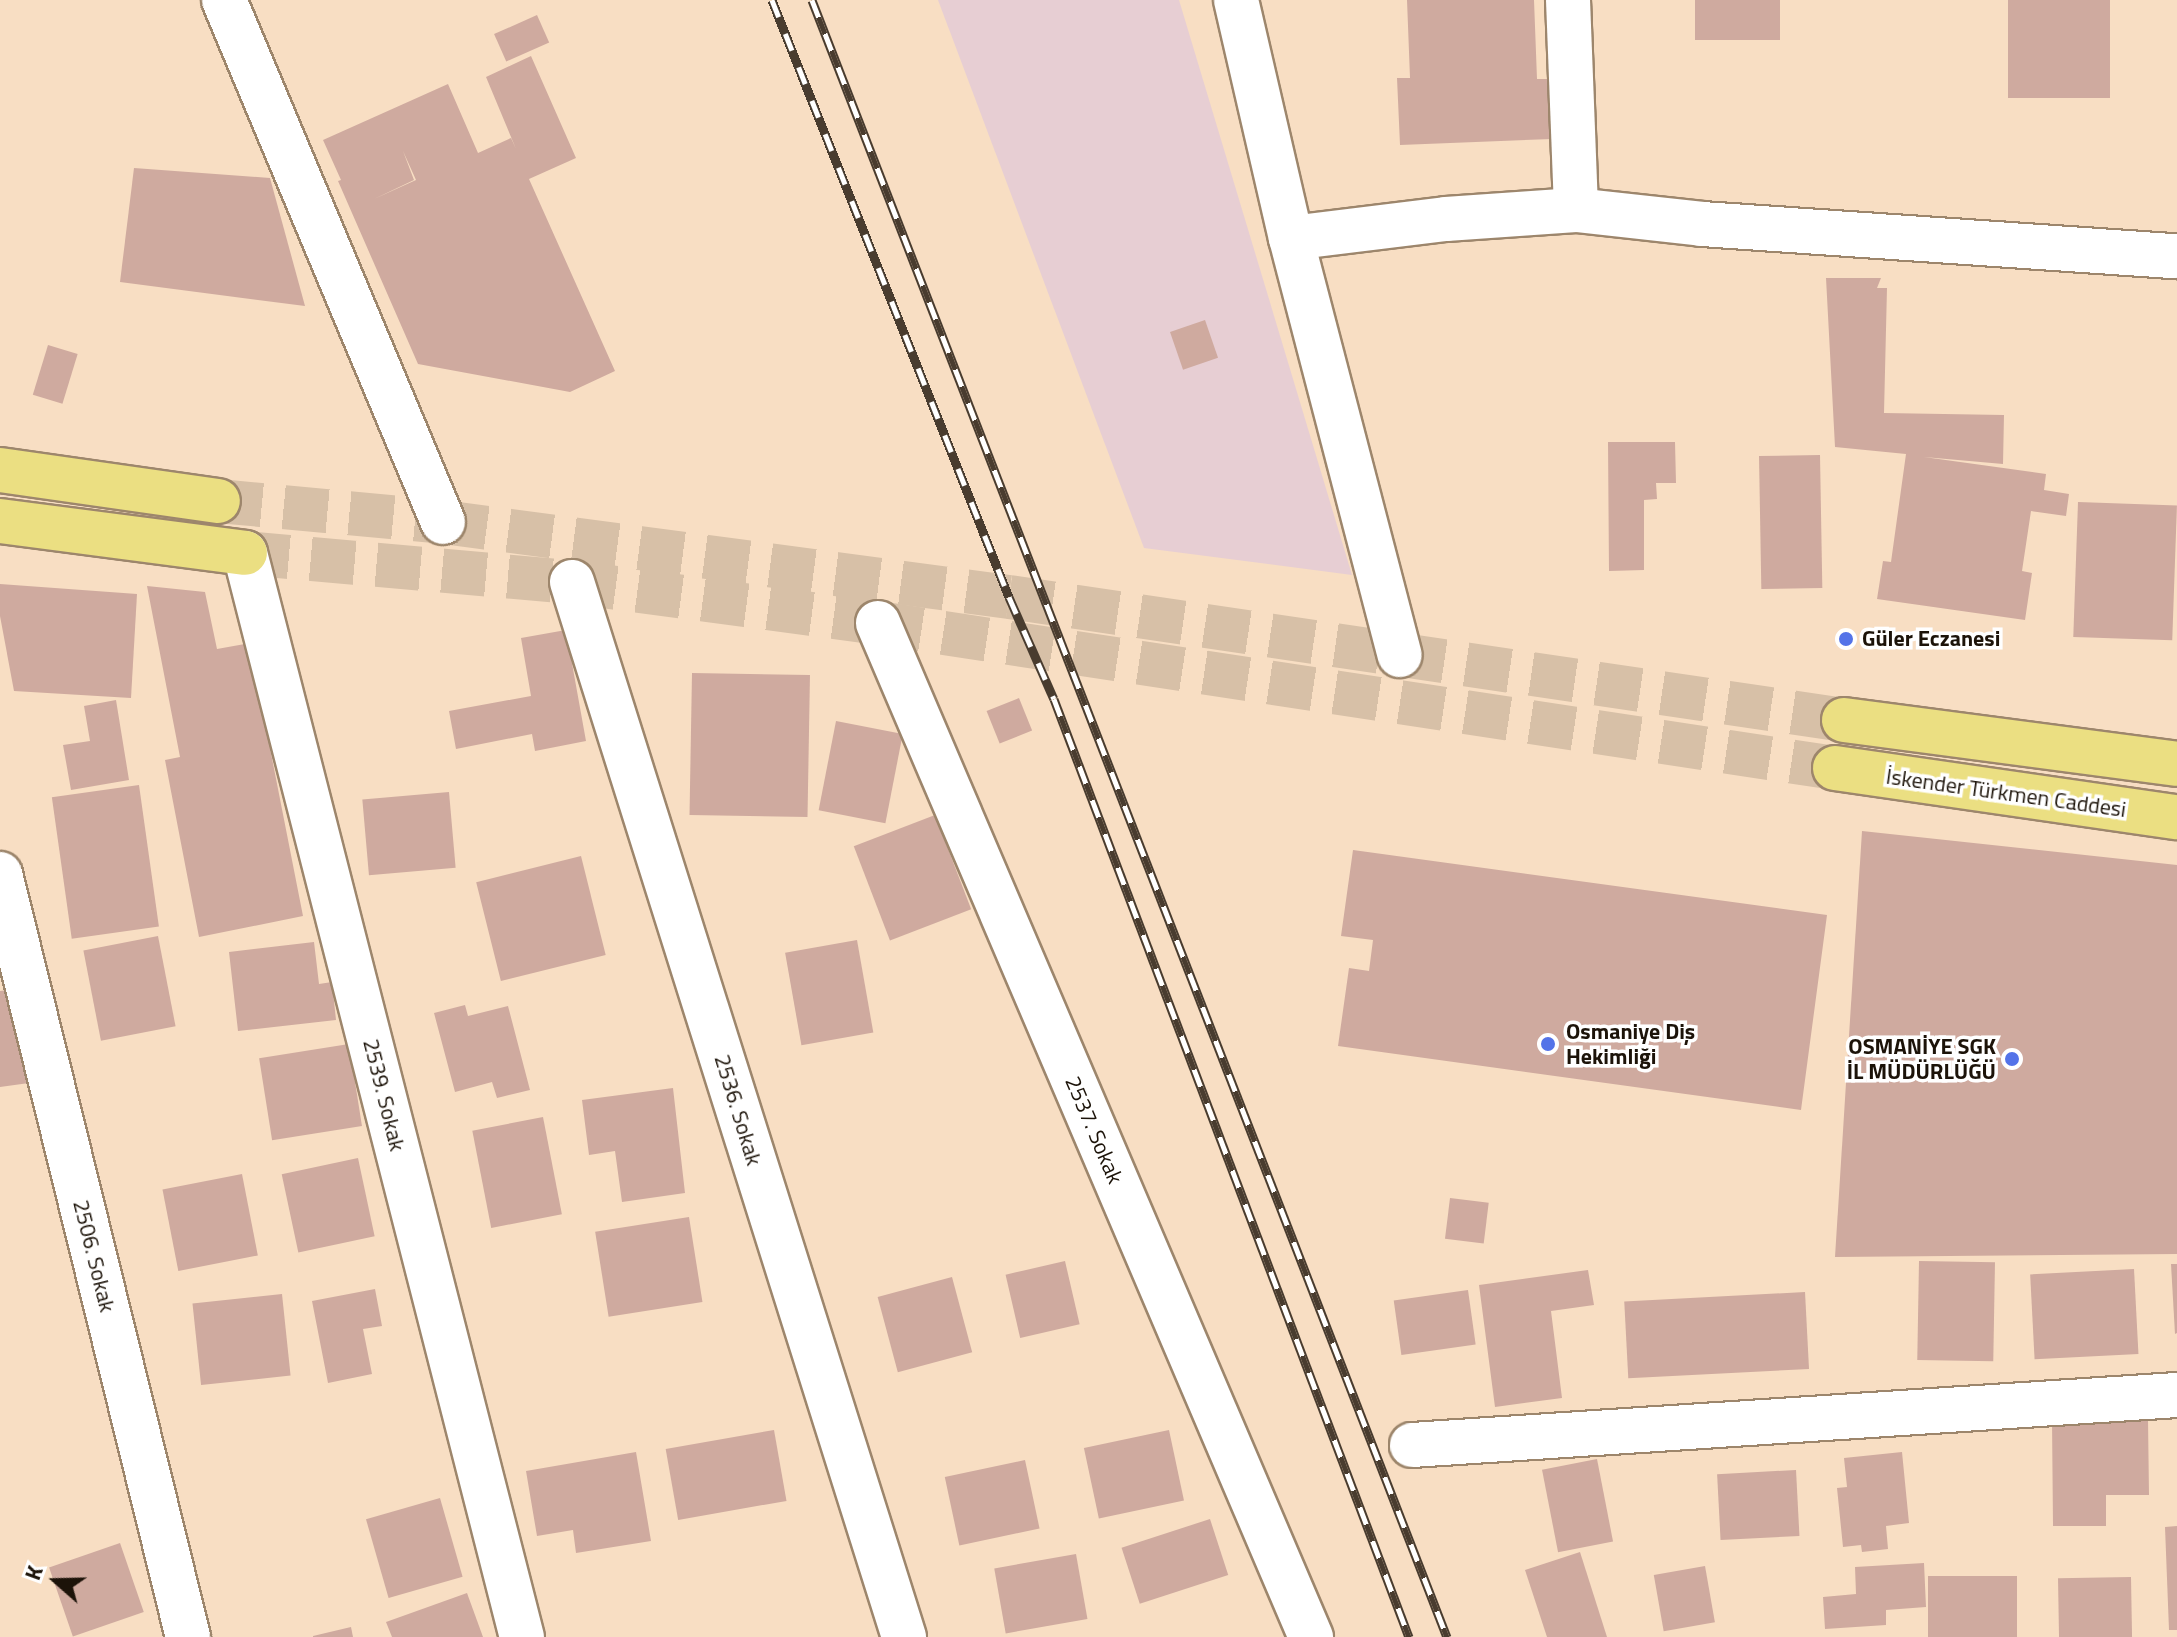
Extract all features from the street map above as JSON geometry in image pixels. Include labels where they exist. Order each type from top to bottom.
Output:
[{"type":"main road","points":[[0,470],[218,501]]},
{"type":"main road","points":[[0,521],[245,553]]},
{"type":"main road","points":[[1844,720],[2177,764]]},
{"type":"main road","name":"İskender Türkmen Caddesi","points":[[1835,768],[2177,817]]},
{"type":"street","points":[[224,0],[443,522]]},
{"type":"street","points":[[1236,0],[1291,238],[1400,655]]},
{"type":"street","points":[[1568,0],[1576,210]]},
{"type":"street","points":[[1291,238],[1446,219],[1576,210],[1702,224],[2177,256]]},
{"type":"street","name":"2539. Sokak","points":[[245,553],[522,1637]]},
{"type":"street","name":"2536. Sokak","points":[[572,582],[904,1637]]},
{"type":"street","name":"2537. Sokak","points":[[878,623],[1311,1637]]},
{"type":"street","name":"2506. Sokak","points":[[0,874],[188,1637]]},
{"type":"street","points":[[1412,1445],[2177,1395]]},
{"type":"shaded area","points":[[938,0],[1179,0],[1352,575],[1144,548]]},
{"type":"building","points":[[1407,0],[1534,0],[1537,79],[1549,79],[1552,139],[1400,145],[1397,78],[1410,78]]},
{"type":"building","points":[[1695,0],[1780,0],[1780,40],[1695,40]]},
{"type":"building","points":[[2008,0],[2110,0],[2110,98],[2008,98]]},
{"type":"building","points":[[537,15],[549,42],[506,62],[494,34]]},
{"type":"building","points":[[531,56],[576,158],[529,179],[615,371],[570,392],[418,364],[323,140],[448,84],[478,153],[511,138],[516,149],[486,77]],"holes":[[[403,151],[416,180],[374,199],[414,180]]]},
{"type":"building","points":[[134,168],[270,178],[305,306],[120,282]]},
{"type":"building","points":[[1826,278],[1881,278],[1877,288],[1887,288],[1884,413],[2004,415],[2003,464],[1924,457],[2046,474],[2044,490],[2069,494],[2066,516],[2031,511],[2022,571],[2032,573],[2025,620],[1877,599],[1883,561],[1891,562],[1906,454],[1835,447]]},
{"type":"building","points":[[1205,320],[1218,358],[1183,370],[1170,332]]},
{"type":"building","points":[[48,345],[78,354],[62,404],[33,395]]},
{"type":"building","points":[[1608,442],[1675,442],[1676,483],[1656,483],[1657,499],[1644,500],[1644,570],[1609,571]]},
{"type":"building","points":[[1820,455],[1822,588],[1761,589],[1759,456]]},
{"type":"building","points":[[2078,502],[2177,505],[2172,640],[2073,637]]},
{"type":"building","points":[[0,584],[137,594],[131,698],[14,691],[0,616]]},
{"type":"building","points":[[147,586],[205,592],[217,649],[256,642],[256,677],[303,916],[199,937],[165,760],[180,757]]},
{"type":"building","points":[[566,630],[586,741],[535,751],[532,734],[456,749],[449,711],[531,696],[521,638]]},
{"type":"building","points":[[692,673],[810,675],[808,817],[690,815]]},
{"type":"building","points":[[1019,698],[1032,730],[1000,744],[987,711]]},
{"type":"building","points":[[116,700],[129,780],[71,790],[63,745],[90,741],[84,706]]},
{"type":"building","points":[[836,721],[903,734],[885,823],[819,810]]},
{"type":"building","points":[[139,785],[159,927],[72,939],[52,797]]},
{"type":"building","points":[[449,792],[456,868],[369,875],[362,800]]},
{"type":"building","points":[[935,815],[971,909],[890,940],[854,846]]},
{"type":"building","name":"OSMANİYE SGK İL MÜDÜRLÜĞÜ","points":[[1862,831],[2177,865],[2177,1254],[1835,1257]]},
{"type":"building","points":[[1353,850],[1827,915],[1801,1110],[1338,1046],[1349,968],[1369,971],[1373,940],[1341,936]]},
{"type":"building","points":[[581,856],[606,955],[501,981],[476,882]]},
{"type":"building","points":[[158,936],[176,1026],[101,1041],[83,951]]},
{"type":"building","points":[[857,940],[873,1033],[801,1045],[785,953]]},
{"type":"building","points":[[314,942],[319,984],[332,982],[336,1020],[238,1031],[229,952]]},
{"type":"building","points":[[16,989],[29,1083],[0,1087],[0,991]]},
{"type":"building","points":[[465,1005],[468,1016],[508,1006],[530,1090],[497,1098],[492,1082],[455,1092],[434,1013]]},
{"type":"building","points":[[349,1044],[362,1126],[272,1140],[259,1058]]},
{"type":"building","points":[[673,1088],[685,1193],[622,1202],[615,1151],[589,1155],[582,1100]]},
{"type":"building","points":[[543,1117],[562,1214],[491,1228],[472,1131]]},
{"type":"building","points":[[358,1158],[375,1236],[298,1252],[282,1174]]},
{"type":"building","points":[[242,1174],[258,1255],[178,1271],[162,1189]]},
{"type":"building","points":[[1450,1198],[1489,1203],[1484,1243],[1445,1239]]},
{"type":"building","points":[[689,1217],[702,1302],[609,1317],[595,1232]]},
{"type":"building","points":[[1065,1261],[1080,1324],[1020,1338],[1006,1275]]},
{"type":"building","points":[[1919,1261],[1995,1262],[1993,1361],[1917,1360]]},
{"type":"building","points":[[2171,1264],[2177,1264],[2175,1334]]},
{"type":"building","points":[[2134,1269],[2138,1354],[2035,1359],[2030,1274]]},
{"type":"building","points":[[1588,1270],[1594,1305],[1551,1311],[1562,1398],[1495,1407],[1479,1285]]},
{"type":"building","points":[[952,1277],[972,1352],[898,1372],[878,1297]]},
{"type":"building","points":[[375,1289],[382,1326],[363,1329],[372,1374],[328,1383],[312,1301]]},
{"type":"building","points":[[1468,1290],[1476,1344],[1401,1355],[1394,1300]]},
{"type":"building","points":[[1805,1292],[1809,1369],[1628,1378],[1624,1301]]},
{"type":"building","points":[[282,1294],[291,1376],[201,1385],[192,1303]]},
{"type":"building","points":[[2148,1419],[2149,1495],[2106,1495],[2106,1526],[2053,1526],[2052,1420]]},
{"type":"building","points":[[774,1430],[787,1501],[678,1520],[666,1449]]},
{"type":"building","points":[[1169,1430],[1184,1500],[1099,1519],[1084,1448]]},
{"type":"building","points":[[636,1452],[651,1541],[576,1553],[573,1530],[537,1536],[526,1471]]},
{"type":"building","points":[[1902,1452],[1909,1523],[1886,1526],[1888,1549],[1862,1552],[1861,1545],[1843,1547],[1837,1488],[1847,1487],[1844,1458]]},
{"type":"building","points":[[1597,1459],[1613,1541],[1558,1552],[1542,1470]]},
{"type":"building","points":[[1025,1460],[1040,1528],[959,1546],[945,1477]]},
{"type":"building","points":[[1796,1470],[1799,1536],[1721,1540],[1717,1474]]},
{"type":"building","points":[[440,1498],[463,1577],[389,1598],[366,1519]]},
{"type":"building","points":[[1210,1519],[1228,1575],[1140,1604],[1122,1548]]},
{"type":"building","points":[[2177,1526],[2177,1630],[2169,1630],[2165,1527]]},
{"type":"building","points":[[120,1543],[144,1612],[73,1636],[49,1567]]},
{"type":"building","points":[[1580,1552],[1607,1637],[1547,1637],[1525,1570]]},
{"type":"building","points":[[1076,1554],[1087,1619],[1006,1633],[994,1568]]},
{"type":"building","points":[[1924,1563],[1926,1607],[1886,1610],[1886,1625],[1825,1629],[1823,1597],[1856,1594],[1855,1567]]},
{"type":"building","points":[[1705,1566],[1715,1622],[1664,1631],[1654,1575]]},
{"type":"building","points":[[1928,1576],[2017,1576],[2017,1637],[1928,1637]]},
{"type":"building","points":[[2131,1577],[2132,1637],[2059,1637],[2058,1578]]},
{"type":"building","points":[[467,1593],[483,1637],[392,1637],[386,1622]]},
{"type":"building","points":[[351,1627],[353,1637],[313,1637],[313,1636]]},
{"type":"tunnel","points":[[218,501],[443,522],[1009,597],[1844,720]]},
{"type":"tunnel","points":[[245,553],[572,582],[878,623],[1835,768]]},
{"type":"railway","points":[[772,0],[1009,597],[1054,699],[1409,1637]]},
{"type":"railway","points":[[812,0],[1447,1637]]},
{"type":"place","name":"Güler Eczanesi","points":[[1846,639]]},
{"type":"place","name":"Osmaniye Diş Hekimliği","points":[[1548,1044]]},
{"type":"place","name":"OSMANİYE SGK İL MÜDÜRLÜĞÜ","points":[[2012,1059]]}]
